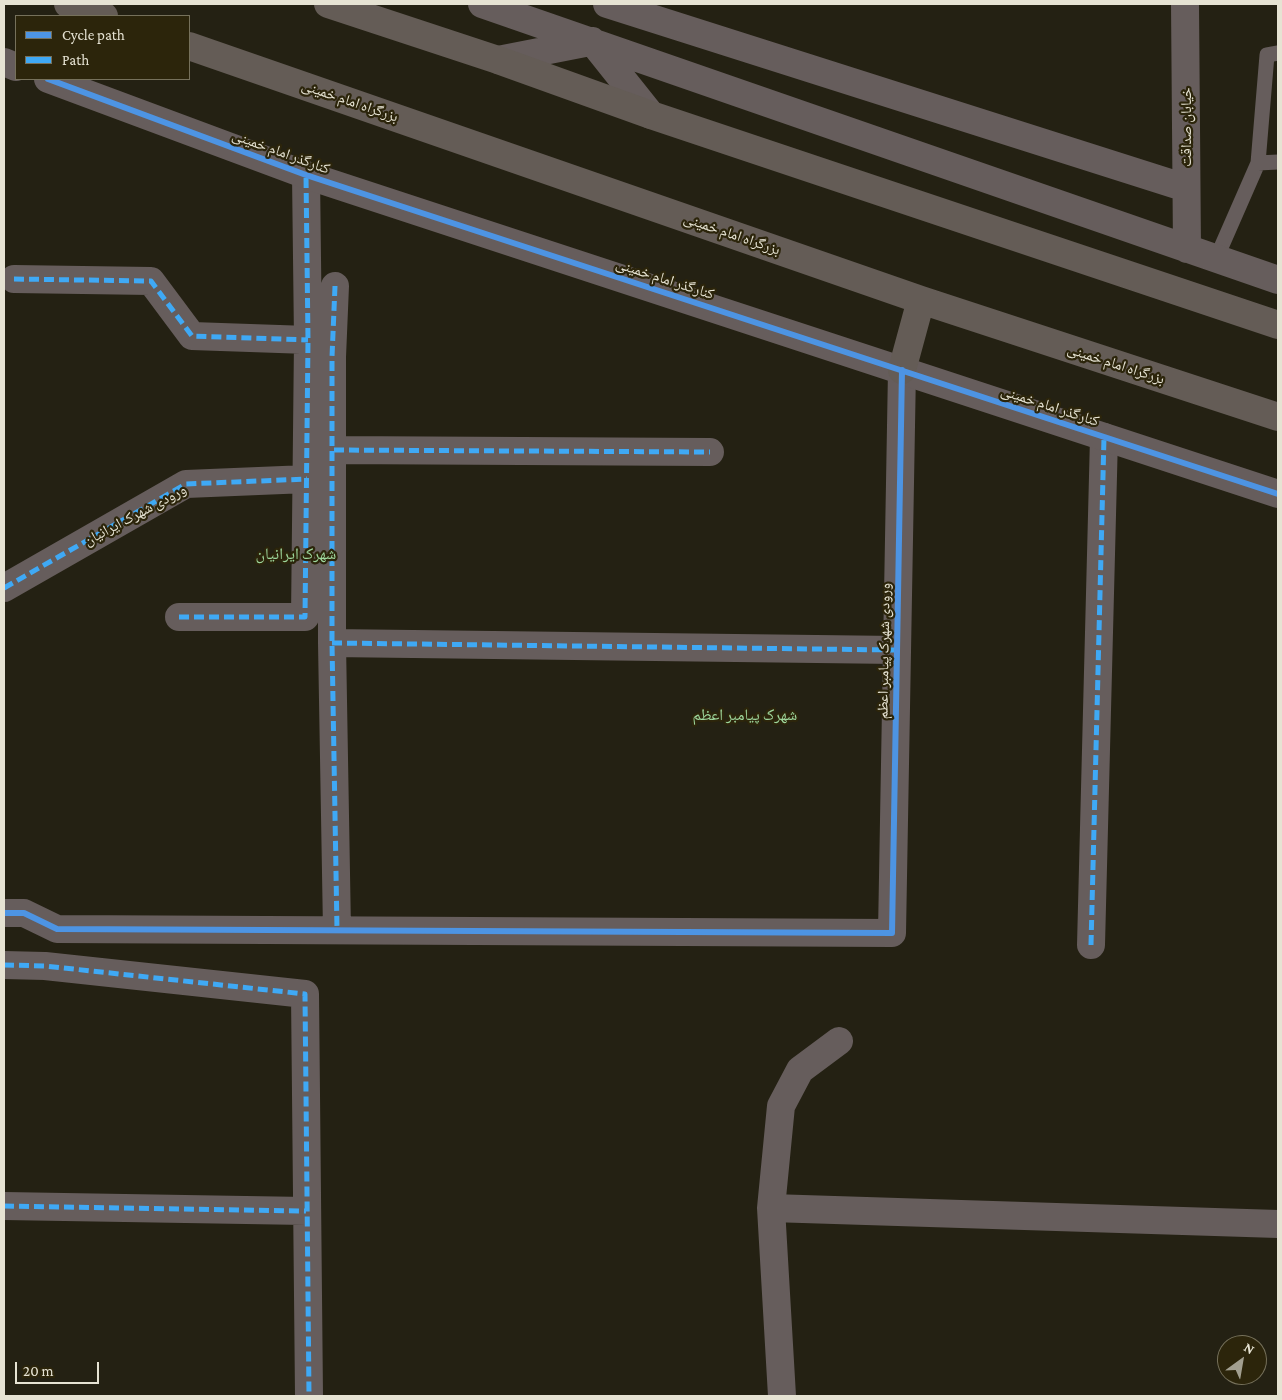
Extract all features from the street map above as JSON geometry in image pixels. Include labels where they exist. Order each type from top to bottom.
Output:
[{"type":"highway","points":[[68,4],[101,15]]},
{"type":"highway","points":[[328,4],[498,60],[651,116],[1278,326]]},
{"type":"highway","name":"بزرگراه امام خمینی","points":[[190,46],[921,300],[1278,417]]},
{"type":"highway","points":[[902,370],[921,300]]},
{"type":"street","points":[[482,4],[1278,280]]},
{"type":"street","points":[[607,4],[1186,188]]},
{"type":"street","name":"خیابان صداقت","points":[[1185,4],[1187,249]]},
{"type":"street","points":[[498,60],[592,41]]},
{"type":"street","points":[[592,41],[651,116]]},
{"type":"street","name":"کنارگذر امام خمینی","points":[[51,80],[306,175],[1278,494]]},
{"type":"street","points":[[179,618],[305,617],[308,340],[306,175]]},
{"type":"street","points":[[14,279],[151,281],[192,336],[308,340]]},
{"type":"street","points":[[4,913],[24,913],[57,929],[337,930],[332,643],[334,450],[332,357],[335,286]]},
{"type":"street","name":"ورودی شهرک پیامبر اعظم","points":[[337,930],[892,933],[902,370]]},
{"type":"street","points":[[1091,945],[1104,436]]},
{"type":"street","points":[[334,450],[710,452]]},
{"type":"street","name":"ورودی شهرک ایرانیان","points":[[4,588],[186,484],[307,479]]},
{"type":"street","points":[[332,643],[897,650]]},
{"type":"street","points":[[4,965],[45,966],[305,994],[309,1396]]},
{"type":"street","points":[[782,1396],[771,1208],[781,1106],[800,1070],[839,1041]]},
{"type":"street","points":[[4,1206],[306,1210]]},
{"type":"street","points":[[771,1208],[1278,1224]]},
{"type":"lane","points":[[1216,259],[1258,163],[1267,55],[1278,53]]},
{"type":"lane","points":[[1258,163],[1278,162]]},
{"type":"marked path","points":[[179,617],[305,617],[308,340],[306,175]]},
{"type":"marked path","points":[[14,279],[151,281],[192,336],[308,340]]},
{"type":"marked path","points":[[335,286],[332,357],[332,643],[337,930]]},
{"type":"marked path","points":[[1091,945],[1104,437]]},
{"type":"marked path","points":[[334,450],[710,452]]},
{"type":"marked path","points":[[4,588],[186,484],[307,479]]},
{"type":"marked path","points":[[332,643],[897,650]]},
{"type":"marked path","points":[[4,965],[45,966],[305,994],[309,1396]]},
{"type":"marked path","points":[[4,1206],[306,1211]]},
{"type":"cycle path","points":[[51,80],[306,175],[1278,494]]},
{"type":"cycle path","points":[[4,913],[24,913],[57,929],[892,933],[902,370]]},
{"type":"district","name":"شهرک ایرانیان","points":[[296,554]]},
{"type":"district","name":"شهرک پیامبر اعظم","points":[[745,715]]}]
